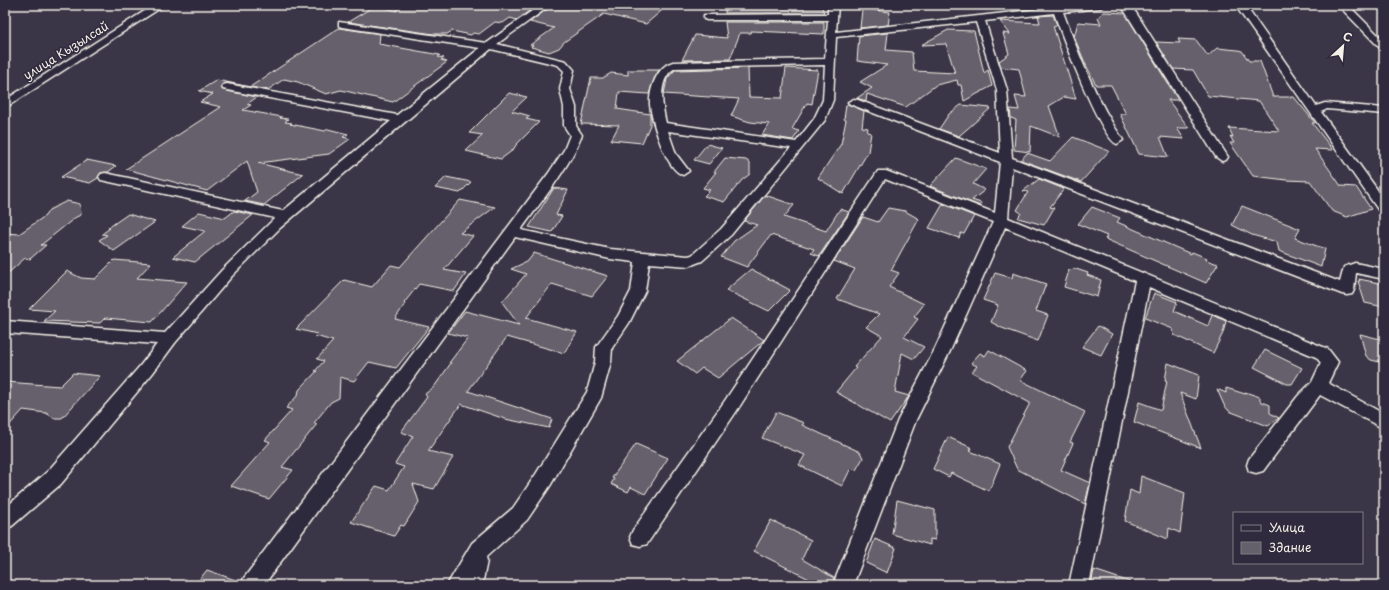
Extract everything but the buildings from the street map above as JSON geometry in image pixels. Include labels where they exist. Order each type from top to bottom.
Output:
[{"type":"street","name":"улица Кызылсай","points":[[5,106],[160,5]]},
{"type":"street","points":[[5,520],[54,478],[146,370],[169,339],[227,273],[285,216],[487,46],[546,5]]},
{"type":"street","points":[[832,35],[1100,5]]},
{"type":"street","points":[[1126,5],[1222,157]]},
{"type":"street","points":[[1240,5],[1296,87],[1384,208]]},
{"type":"street","points":[[1343,5],[1384,47]]},
{"type":"street","points":[[1058,10],[1075,58],[1106,121],[1109,132],[1117,140]]},
{"type":"street","points":[[511,232],[610,254],[689,261],[697,258],[726,232],[799,146],[818,120],[828,100],[833,11],[707,17]]},
{"type":"street","points":[[843,585],[907,420],[942,349],[1001,220],[1006,160],[1005,118],[1002,90],[980,19]]},
{"type":"street","points":[[251,585],[553,176],[574,142],[576,135],[570,126],[570,107],[565,89],[569,70],[562,63],[503,48],[342,24]]},
{"type":"street","points":[[683,171],[670,154],[656,106],[656,95],[660,81],[668,68],[673,65],[829,62]]},
{"type":"street","points":[[228,87],[399,120]]},
{"type":"street","points":[[1296,87],[1324,100],[1351,108]]},
{"type":"street","points":[[854,102],[1026,169],[1347,290],[1349,270],[1355,268],[1384,274]]},
{"type":"street","points":[[1314,111],[1325,106],[1384,111]]},
{"type":"street","points":[[661,126],[799,146]]},
{"type":"street","points":[[640,537],[730,407],[790,313],[843,236],[882,174],[1001,220],[1322,353],[1330,362],[1318,386],[1304,401],[1256,465]]},
{"type":"street","points":[[105,177],[285,216]]},
{"type":"street","points":[[457,585],[479,550],[520,514],[543,480],[595,393],[603,362],[604,347],[624,319],[638,291],[643,258]]},
{"type":"street","points":[[1078,585],[1143,279]]},
{"type":"street","points":[[5,327],[169,339]]},
{"type":"street","points":[[1318,386],[1384,422]]},
{"type":"street","points":[[472,585],[479,550]]}]
